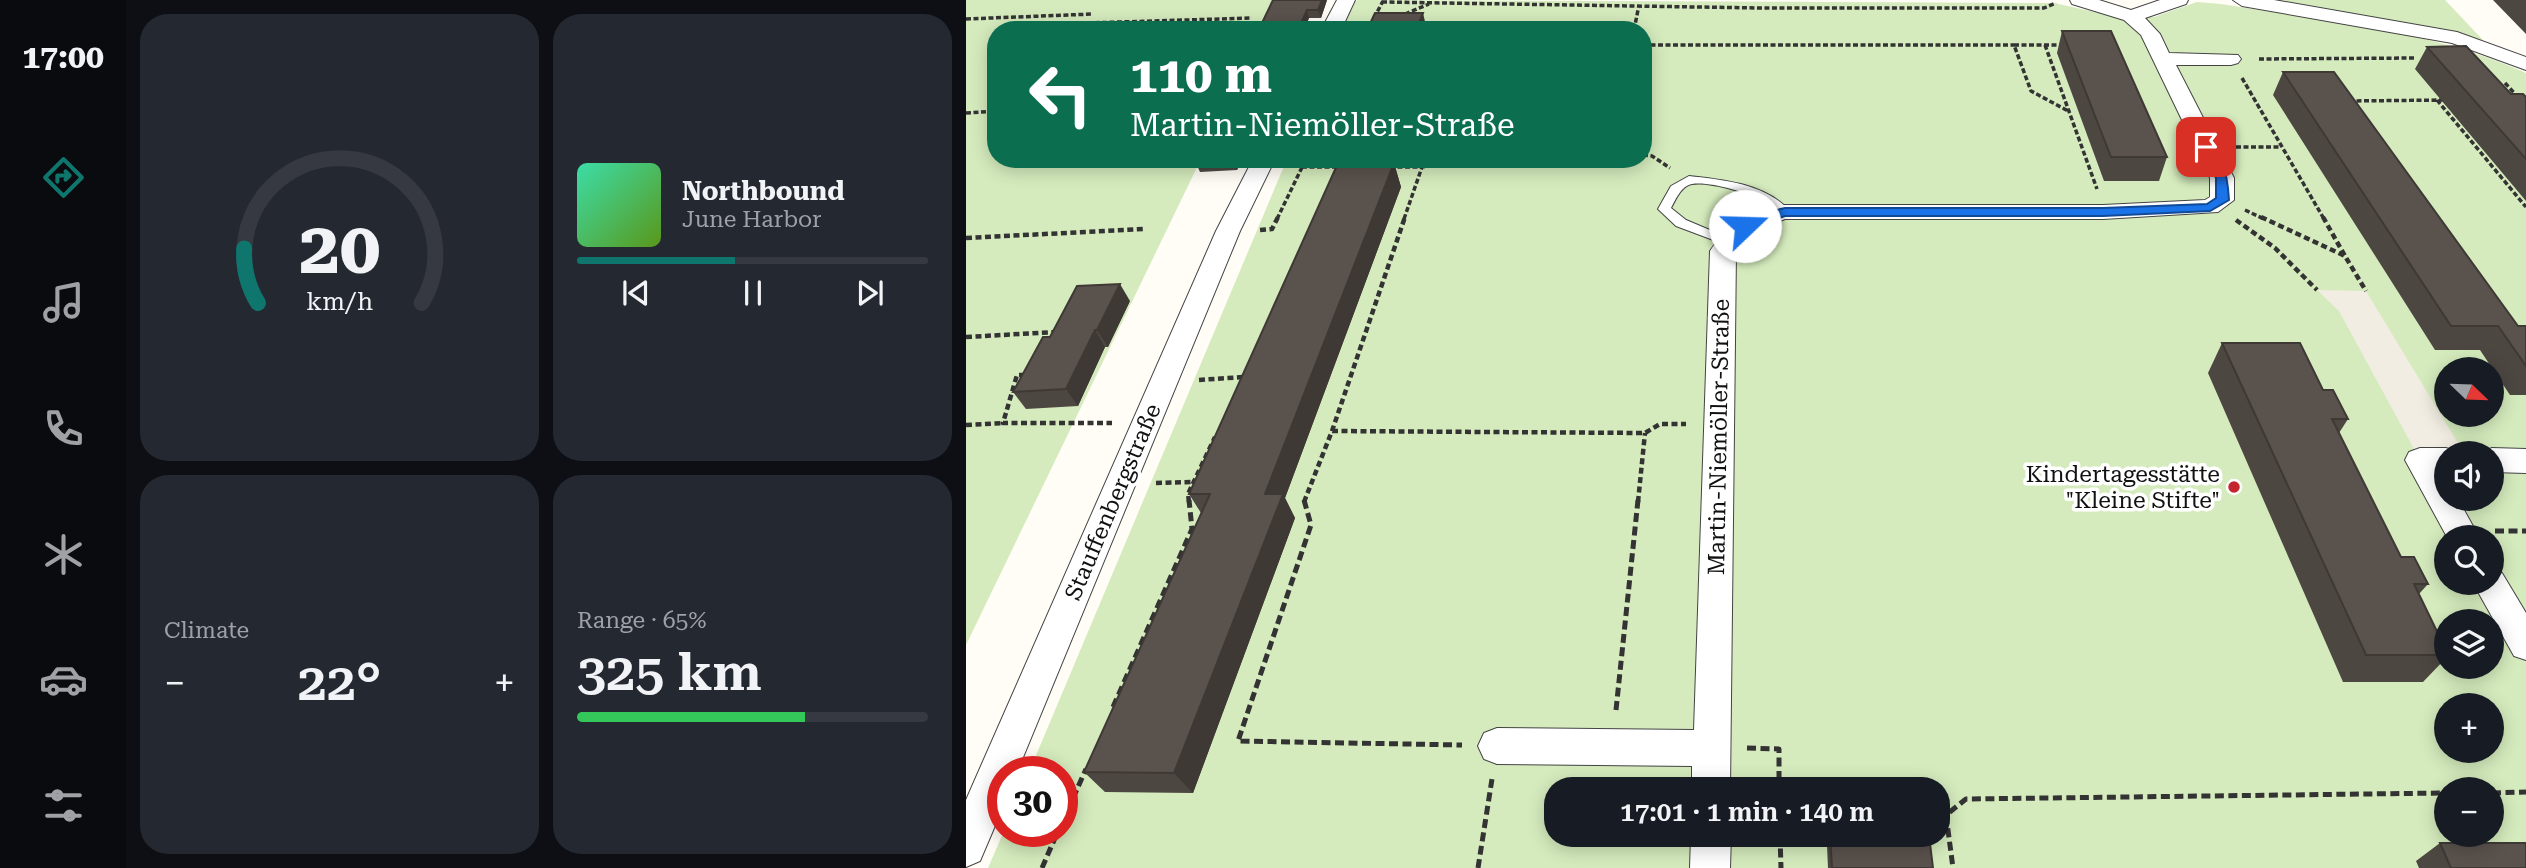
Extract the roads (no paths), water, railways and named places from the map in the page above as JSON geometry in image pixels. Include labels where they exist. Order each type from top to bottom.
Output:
[{"type":"street","points":[[1336,21],[1346,0]]},
{"type":"street","points":[[1729,241],[1745,226],[1763,217],[1785,212],[2103,212],[2216,204],[2222,178],[2143,25],[2131,16],[2079,0]]},
{"type":"street","points":[[2131,16],[2179,0]]},
{"type":"street","points":[[2242,0],[2442,36],[2482,46],[2526,64]]},
{"type":"street","points":[[2162,59],[2231,59]]},
{"type":"street","name":"Stauffenbergstraße","points":[[966,847],[1228,231],[1260,168]]},
{"type":"street","name":"Martin-Niemöller-Straße","points":[[1711,777],[1723,251],[1729,241]]},
{"type":"street","points":[[2434,460],[2420,460],[2434,485]]},
{"type":"street","points":[[2504,460],[2526,461]]},
{"type":"street","points":[[2497,595],[2526,645]]},
{"type":"street","points":[[1497,746],[1712,748]]},
{"type":"street","points":[[1710,868],[1711,847]]},
{"type":"lane","points":[[1729,241],[1681,223],[1664,209],[1675,189],[1689,180],[1728,184],[1763,196],[1785,212]]},
{"type":"place","name":"Kindertagesstätte \"Kleine Stifte\"","points":[[2234,487]]}]
